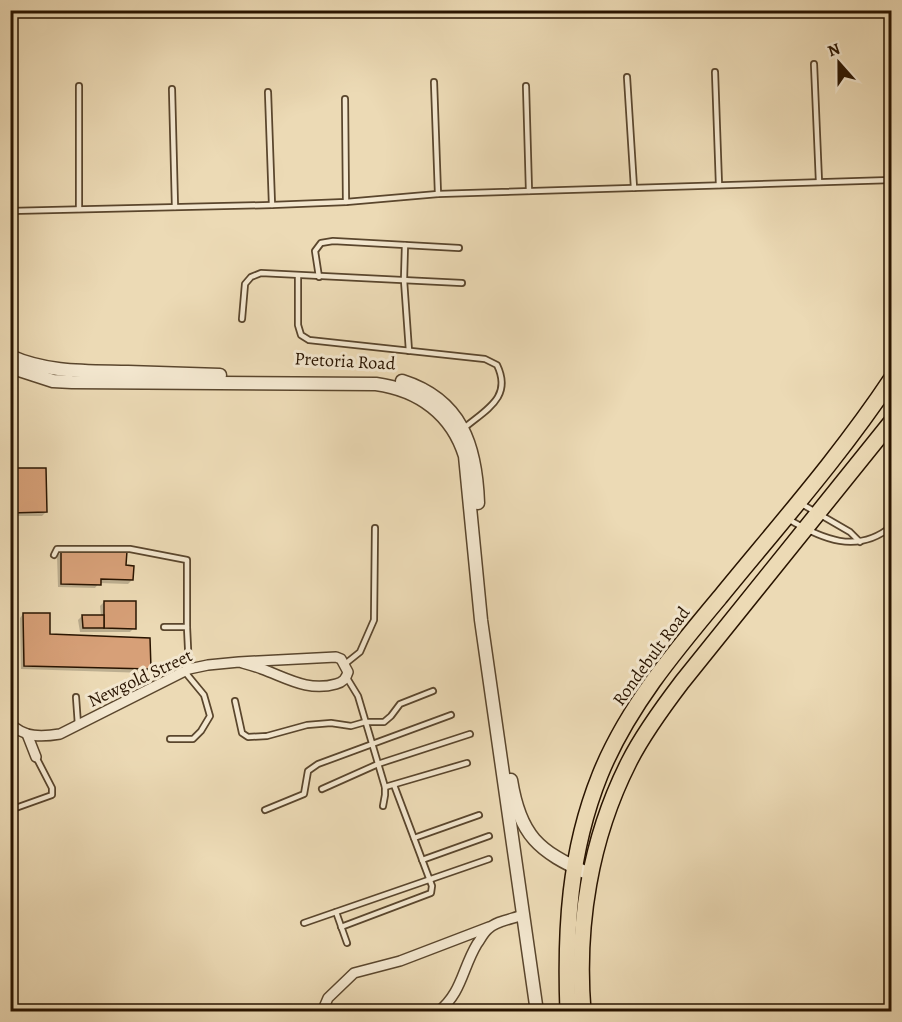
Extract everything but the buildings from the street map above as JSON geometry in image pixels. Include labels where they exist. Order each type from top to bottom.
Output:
[{"type":"main road","name":"Rondebult Road","points":[[568,1011],[566,954],[573,867],[583,825],[600,775],[614,744],[634,710],[698,624],[852,435],[891,378]]},
{"type":"main road","points":[[583,1011],[581,970],[589,874],[616,790],[644,735],[682,682],[891,421]]},
{"type":"street","name":"Pretoria Road","points":[[10,356],[63,376]]},
{"type":"street","name":"Pretoria Road","points":[[10,368],[30,375],[63,376],[389,378],[423,390],[440,401],[451,419],[465,456],[477,591],[505,768]]},
{"type":"street","name":"Pretoria Road","points":[[451,419],[463,429],[475,466],[482,587],[490,665]]},
{"type":"street","name":"Newgold Street","points":[[27,734],[43,737],[60,734],[187,670],[208,665],[327,656],[336,657],[345,664]]},
{"type":"street","points":[[239,662],[261,668],[305,686],[318,688],[341,683],[347,678],[348,672],[345,664]]},
{"type":"street","points":[[10,723],[27,734],[36,757]]},
{"type":"street","points":[[505,768],[526,830],[542,848],[589,874]]},
{"type":"street","points":[[505,768],[537,1011]]},
{"type":"street","points":[[322,1011],[328,998],[354,973],[400,961],[523,915]]},
{"type":"street","points":[[438,1011],[453,998],[470,955],[489,927]]},
{"type":"lane","points":[[814,64],[819,182]]},
{"type":"lane","points":[[715,72],[719,185]]},
{"type":"lane","points":[[627,77],[634,188]]},
{"type":"lane","points":[[434,82],[438,194]]},
{"type":"lane","points":[[79,86],[79,210]]},
{"type":"lane","points":[[526,86],[529,191]]},
{"type":"lane","points":[[172,89],[175,207]]},
{"type":"lane","points":[[268,92],[272,205]]},
{"type":"lane","points":[[345,99],[346,202]]},
{"type":"lane","points":[[10,211],[272,205],[346,202],[438,194],[891,180]]},
{"type":"lane","points":[[319,277],[315,251],[321,243],[333,241],[459,248]]},
{"type":"lane","points":[[405,245],[409,351]]},
{"type":"lane","points":[[242,319],[244,284],[251,277],[261,273],[462,283]]},
{"type":"lane","points":[[298,276],[298,325],[301,335],[309,340],[485,359],[497,364],[503,383],[498,399],[463,429]]},
{"type":"lane","points":[[798,502],[850,532],[860,542]]},
{"type":"lane","points":[[785,518],[806,530],[843,543],[860,542],[885,532],[891,526]]},
{"type":"lane","points":[[345,664],[360,652],[374,620],[375,528]]},
{"type":"lane","points":[[54,555],[57,549],[130,549],[187,561],[187,670],[204,695],[210,716],[193,739],[170,740]]},
{"type":"lane","points":[[164,627],[187,627]]},
{"type":"lane","points":[[347,678],[358,696],[385,787],[386,795],[383,806]]},
{"type":"lane","points":[[235,701],[242,733],[248,737],[267,736],[307,725],[331,723],[351,726],[365,722],[384,722],[399,704],[433,692]]},
{"type":"lane","points":[[76,697],[78,725]]},
{"type":"lane","points":[[265,810],[304,794],[308,771],[318,765],[451,715]]},
{"type":"lane","points":[[322,789],[378,764],[470,734]]},
{"type":"lane","points":[[10,810],[52,795],[52,788],[36,757]]},
{"type":"lane","points":[[385,787],[467,763]]},
{"type":"lane","points":[[341,927],[431,893],[432,886],[394,784]]},
{"type":"lane","points":[[414,838],[479,815]]},
{"type":"lane","points":[[422,860],[489,836]]},
{"type":"lane","points":[[304,923],[489,858]]},
{"type":"lane","points":[[336,912],[347,943]]}]
